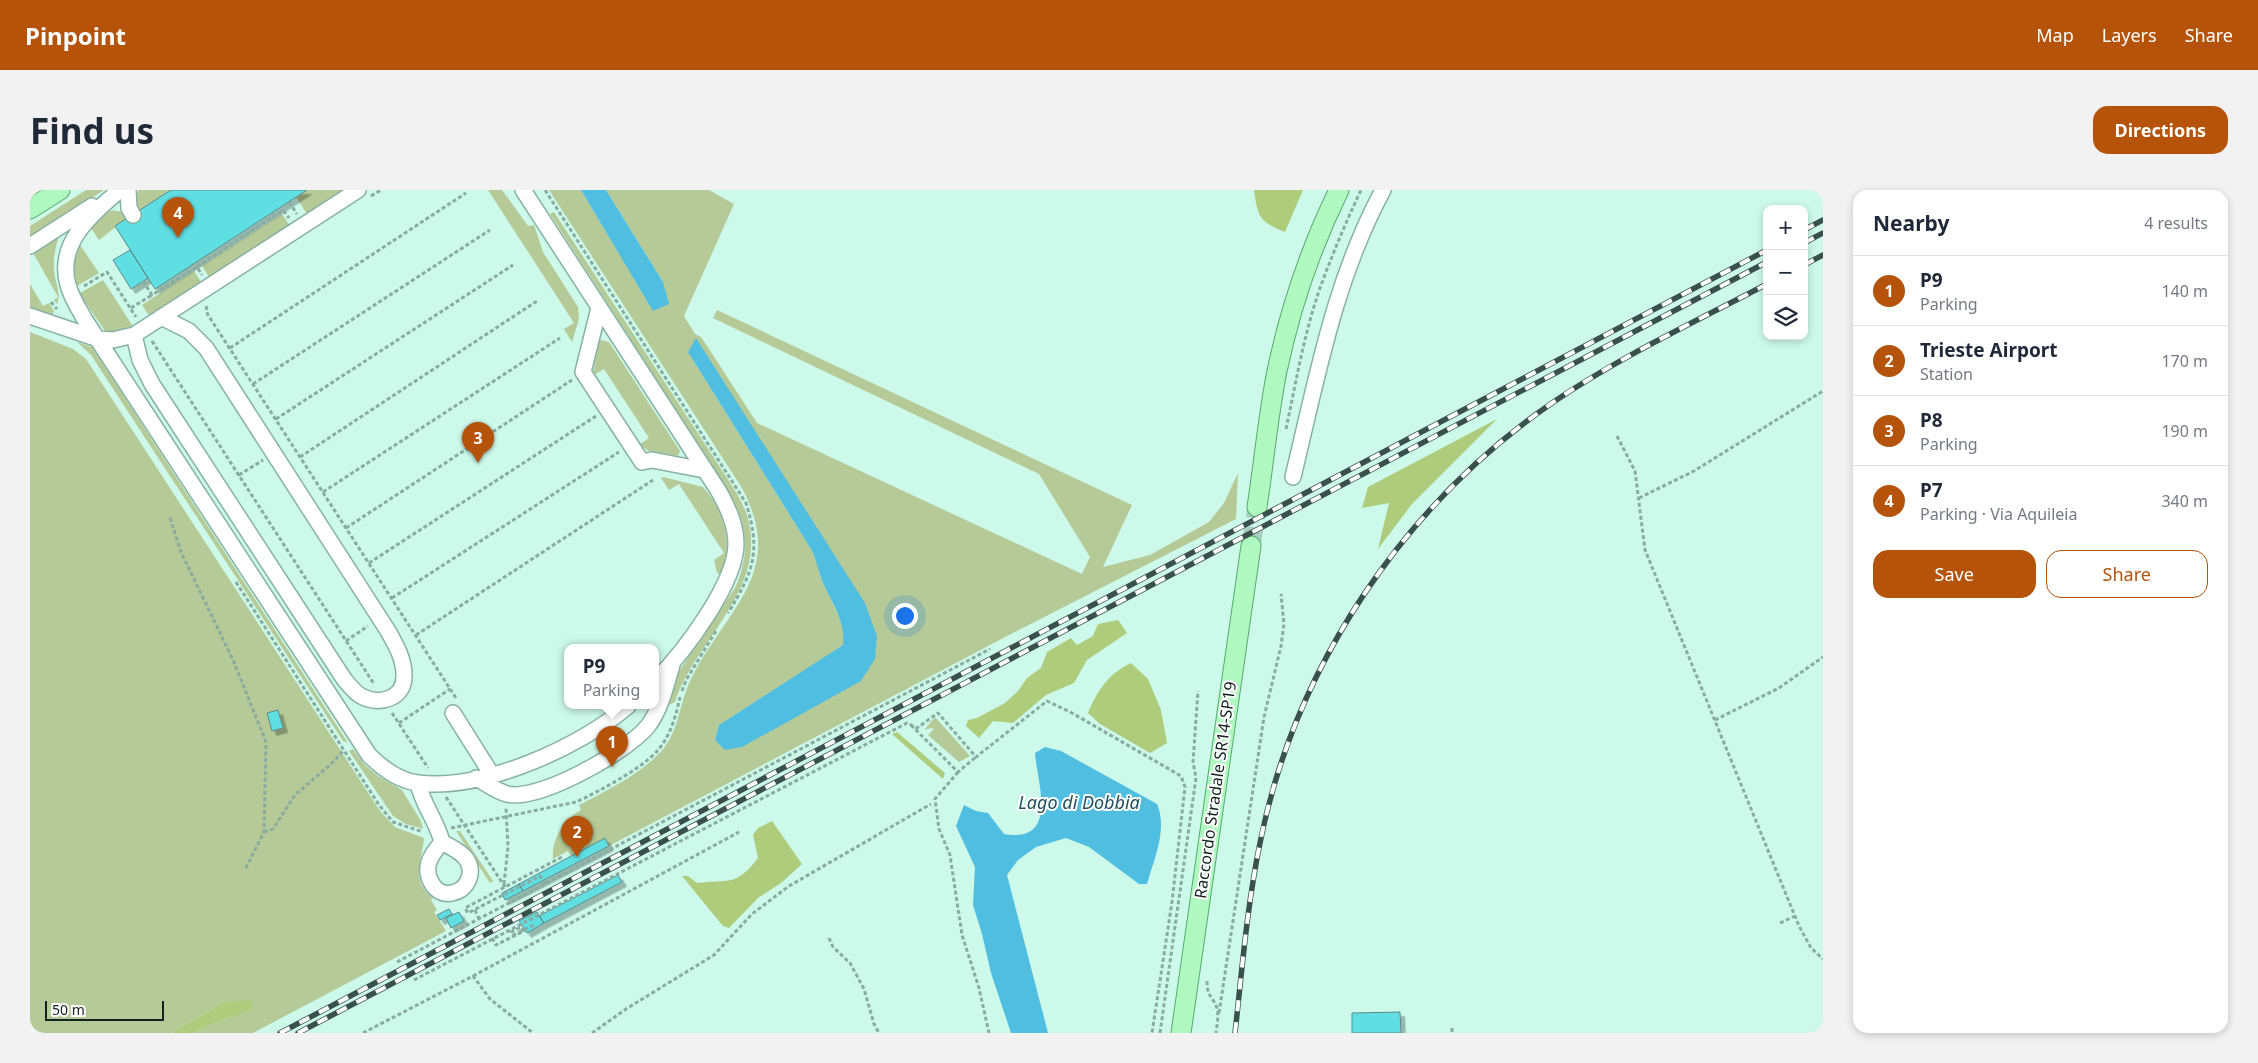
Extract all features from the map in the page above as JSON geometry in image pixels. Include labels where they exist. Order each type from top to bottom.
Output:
[{"type":"main road","points":[[30,209],[60,190]]},
{"type":"main road","points":[[1257,507],[1277,372],[1293,304],[1328,212],[1339,190]]},
{"type":"main road","name":"Raccordo Stradale SR14-SP19","points":[[1181,1033],[1251,546]]},
{"type":"lane","points":[[30,246],[120,190]]},
{"type":"lane","points":[[120,190],[86,219],[71,243],[66,259],[65,272],[71,294],[98,339],[361,744],[380,766],[406,780],[418,783],[437,783],[492,775],[529,763],[572,744],[624,709]]},
{"type":"lane","points":[[128,190],[129,208],[133,215]]},
{"type":"lane","points":[[523,190],[718,490],[734,526],[736,542],[735,560],[723,588],[674,659],[659,676]]},
{"type":"lane","points":[[1293,477],[1324,343],[1336,300],[1368,218],[1383,190]]},
{"type":"lane","points":[[30,316],[54,316],[98,339],[113,340],[139,332],[361,195]]},
{"type":"lane","points":[[599,308],[583,372],[642,462],[652,460],[704,470]]},
{"type":"lane","points":[[139,332],[140,360],[152,384],[344,679],[360,696],[376,701],[390,699],[399,691],[403,684],[404,676],[399,650],[388,631],[206,348],[184,328],[161,317]]},
{"type":"lane","points":[[659,703],[674,659]]},
{"type":"lane","points":[[457,709],[492,775]]},
{"type":"lane","points":[[476,778],[507,794],[525,795],[540,791],[592,767],[628,743],[648,725],[656,709]]},
{"type":"lane","points":[[418,783],[420,794],[439,830],[442,842]]},
{"type":"path","points":[[361,195],[380,190]]},
{"type":"path","points":[[545,190],[746,503],[755,539],[754,556],[746,585],[726,616]]},
{"type":"path","points":[[230,348],[466,193]]},
{"type":"path","points":[[289,202],[298,216]]},
{"type":"path","points":[[131,308],[283,210],[291,221]]},
{"type":"path","points":[[253,384],[490,230]]},
{"type":"path","points":[[276,419],[513,265]]},
{"type":"path","points":[[197,266],[205,280]]},
{"type":"path","points":[[54,316],[71,294],[107,272],[131,308],[139,332],[189,398]]},
{"type":"path","points":[[143,281],[152,295]]},
{"type":"path","points":[[300,456],[537,301]]},
{"type":"path","points":[[51,302],[54,316]]},
{"type":"path","points":[[209,302],[206,310],[450,689],[457,709]]},
{"type":"path","points":[[323,492],[560,338]]},
{"type":"path","points":[[346,528],[583,372]]},
{"type":"path","points":[[175,375],[505,887]]},
{"type":"path","points":[[1639,498],[1694,471],[1823,391]]},
{"type":"path","points":[[369,563],[607,408]]},
{"type":"path","points":[[1617,436],[1635,471],[1645,550],[1795,916],[1811,948],[1823,959]]},
{"type":"path","points":[[392,598],[630,444]]},
{"type":"path","points":[[416,635],[653,480]]},
{"type":"path","points":[[170,518],[181,552],[233,660],[266,742],[264,832],[246,868]]},
{"type":"path","points":[[231,575],[379,805],[393,822],[424,833]]},
{"type":"path","points":[[1218,1016],[1263,727],[1281,646],[1284,624],[1281,594]]},
{"type":"path","points":[[454,828],[576,802],[594,794],[657,752],[671,727],[686,680],[721,624]]},
{"type":"path","points":[[397,962],[990,650]]},
{"type":"path","points":[[1715,720],[1779,688],[1823,657]]},
{"type":"path","points":[[398,723],[450,689]]},
{"type":"path","points":[[1160,1033],[1196,778],[1193,762],[1198,690]]},
{"type":"path","points":[[989,1033],[979,988],[962,935],[950,855],[940,829],[935,799],[958,772],[1047,701],[1072,713],[1181,776],[1185,787],[1172,902],[1152,1033]]},
{"type":"path","points":[[414,980],[907,723],[917,728],[938,713],[976,757]]},
{"type":"path","points":[[910,725],[958,772]]},
{"type":"path","points":[[264,832],[273,829],[296,795],[341,753]]},
{"type":"path","points":[[592,1033],[626,1009],[714,955],[752,914],[789,886],[931,804]]},
{"type":"path","points":[[363,1033],[473,976],[738,832]]},
{"type":"path","points":[[545,884],[540,876],[468,914],[465,908],[562,857]]},
{"type":"path","points":[[475,910],[480,919]]},
{"type":"path","points":[[1780,923],[1795,916]]},
{"type":"path","points":[[492,938],[496,946],[524,931],[521,927],[511,932],[513,935],[520,932],[527,928],[534,925]]},
{"type":"path","points":[[829,938],[833,947],[850,963],[864,989],[874,1024],[879,1033]]},
{"type":"path","points":[[473,976],[490,999],[533,1033]]},
{"type":"path","points":[[1452,1028],[1452,1033]]},
{"type":"green space","points":[[86,190],[104,190],[30,238],[30,226]]},
{"type":"green space","points":[[139,190],[171,190],[137,212],[134,197]]},
{"type":"green space","points":[[307,190],[349,190],[211,280],[202,266],[282,214],[290,226],[307,214],[296,197]]},
{"type":"green space","points":[[488,190],[502,190],[528,226],[534,225],[543,252],[578,307],[579,319],[572,342],[564,329],[574,323]]},
{"type":"green space","points":[[549,190],[581,190],[653,310],[663,282],[606,190],[709,190],[734,204],[684,316],[695,334],[701,337],[757,423],[1082,574],[1090,557],[1039,474],[713,318],[717,310],[1132,505],[1103,567],[1150,555],[1209,522],[1224,503],[1238,473],[1236,519],[1009,635],[609,846],[571,857],[568,851],[553,859],[554,844],[560,830],[581,810],[579,805],[636,773],[664,748],[673,732],[690,681],[746,591],[755,569],[758,545],[754,518],[742,488]],"holes":[[[688,352],[877,636],[715,740],[719,725],[844,645],[844,627],[819,574],[818,563],[811,549]]]},
{"type":"green space","points":[[1254,190],[1303,190],[1285,232],[1270,225],[1261,217]]},
{"type":"green space","points":[[112,210],[122,212],[126,219],[99,240],[89,225]]},
{"type":"green space","points":[[554,212],[734,489],[748,517],[751,548],[747,572],[725,616],[697,658],[675,702],[665,707],[679,671],[736,586],[744,558],[744,532],[730,494],[550,214]]},
{"type":"green space","points":[[59,236],[54,264],[59,296],[57,304],[54,300],[58,297],[32,251]]},
{"type":"green space","points":[[78,242],[99,273],[77,286],[74,264]]},
{"type":"green space","points":[[194,271],[203,285],[150,317],[142,305]]},
{"type":"green space","points":[[103,280],[134,328],[119,332],[106,332],[82,298],[80,293]]},
{"type":"green space","points":[[30,284],[43,306],[49,303],[54,311],[52,316],[30,308]]},
{"type":"green space","points":[[30,332],[73,349],[86,359],[380,811],[395,827],[424,838],[419,870],[420,878],[422,885],[433,898],[431,900],[437,910],[434,912],[446,931],[253,1033],[193,1033],[252,1009],[222,1003],[172,1033],[30,1033]]},
{"type":"green space","points":[[598,341],[609,342],[680,451],[678,456],[649,451],[639,445],[649,438],[604,369],[594,375],[593,373]]},
{"type":"green space","points":[[77,342],[92,347],[348,743],[343,741],[91,355]]},
{"type":"green space","points":[[1497,419],[1412,504],[1378,549],[1389,503],[1362,508],[1368,487]]},
{"type":"green space","points":[[661,478],[703,487],[717,506],[722,517],[727,540],[727,551],[720,574],[717,573],[714,560],[724,553],[679,484],[669,490]]},
{"type":"green space","points":[[1118,620],[1127,633],[1087,660],[1074,683],[1046,695],[1013,723],[993,721],[979,738],[966,726],[968,720],[977,718],[1005,703],[1018,691],[1027,678],[1041,668],[1047,652],[1071,638],[1077,645],[1093,636],[1098,624]]},
{"type":"green space","points":[[1131,663],[1148,679],[1161,710],[1167,743],[1150,753],[1100,724],[1088,713],[1096,697],[1110,678]]},
{"type":"green space","points":[[935,717],[970,756],[959,762],[928,735],[934,729],[924,730]]},
{"type":"green space","points":[[897,732],[945,773],[943,779],[892,734]]},
{"type":"green space","points":[[353,749],[365,765],[378,776],[402,790],[421,821],[423,829],[406,824],[393,816],[349,751]]},
{"type":"green space","points":[[772,821],[802,864],[781,883],[758,898],[729,928],[723,926],[682,876],[688,876],[697,883],[731,880],[744,874],[758,858],[753,835],[758,828]]},
{"type":"green space","points":[[456,831],[460,831],[493,881],[490,883]]},
{"type":"green space","points":[[252,1000],[253,1009],[193,1033],[172,1033],[222,1003]]},
{"type":"water","points":[[581,190],[606,190],[663,282],[669,304],[653,311]]},
{"type":"water","points":[[696,338],[865,603],[877,636],[875,659],[861,681],[742,747],[725,750],[715,740],[719,725],[843,645],[843,635],[839,617],[820,575],[811,549],[688,352]]},
{"type":"water","name":"Lago di Dobbia","points":[[1045,747],[1061,751],[1157,804],[1160,814],[1161,834],[1147,884],[1139,884],[1089,847],[1066,838],[1036,847],[1018,860],[1007,875],[1048,1033],[1011,1033],[991,973],[973,905],[975,867],[956,826],[964,805],[976,811],[988,813],[1004,834],[1021,835],[1033,830],[1039,820],[1041,808],[1041,794],[1035,753]]},
{"type":"building","points":[[171,190],[307,190],[155,289],[115,226]]},
{"type":"building","points":[[130,250],[148,278],[131,289],[113,260]]},
{"type":"building","points":[[278,710],[283,728],[272,731],[267,713]]},
{"type":"building","points":[[605,838],[609,846],[523,891],[519,884]]},
{"type":"building","points":[[618,875],[622,882],[544,923],[539,916]]},
{"type":"building","points":[[519,884],[523,891],[505,900],[502,893]]},
{"type":"building","points":[[449,909],[452,914],[440,920],[437,915]]},
{"type":"building","points":[[459,912],[464,921],[451,928],[446,918]]},
{"type":"building","points":[[537,912],[544,923],[527,933],[519,921]]},
{"type":"building","points":[[1400,1012],[1401,1033],[1352,1033],[1352,1013]]},
{"type":"tunnel","points":[[1251,546],[1257,507]]},
{"type":"railway","points":[[1808,228],[1823,220]]},
{"type":"railway","points":[[1808,241],[1823,233]]},
{"type":"railway","points":[[280,1033],[1763,252]]},
{"type":"railway","points":[[1808,263],[1823,255]]},
{"type":"railway","points":[[298,1033],[1763,264]]},
{"type":"railway","points":[[1235,1033],[1252,890],[1260,843],[1277,777],[1300,714],[1329,653],[1364,595],[1404,540],[1449,490],[1498,444],[1552,403],[1604,370],[1763,286]]},
{"type":"place","name":"P7","points":[[178,238]]},
{"type":"place","name":"P8","points":[[478,463]]},
{"type":"place","name":"P9","points":[[612,767]]},
{"type":"place","name":"Trieste Airport","points":[[577,857]]}]
